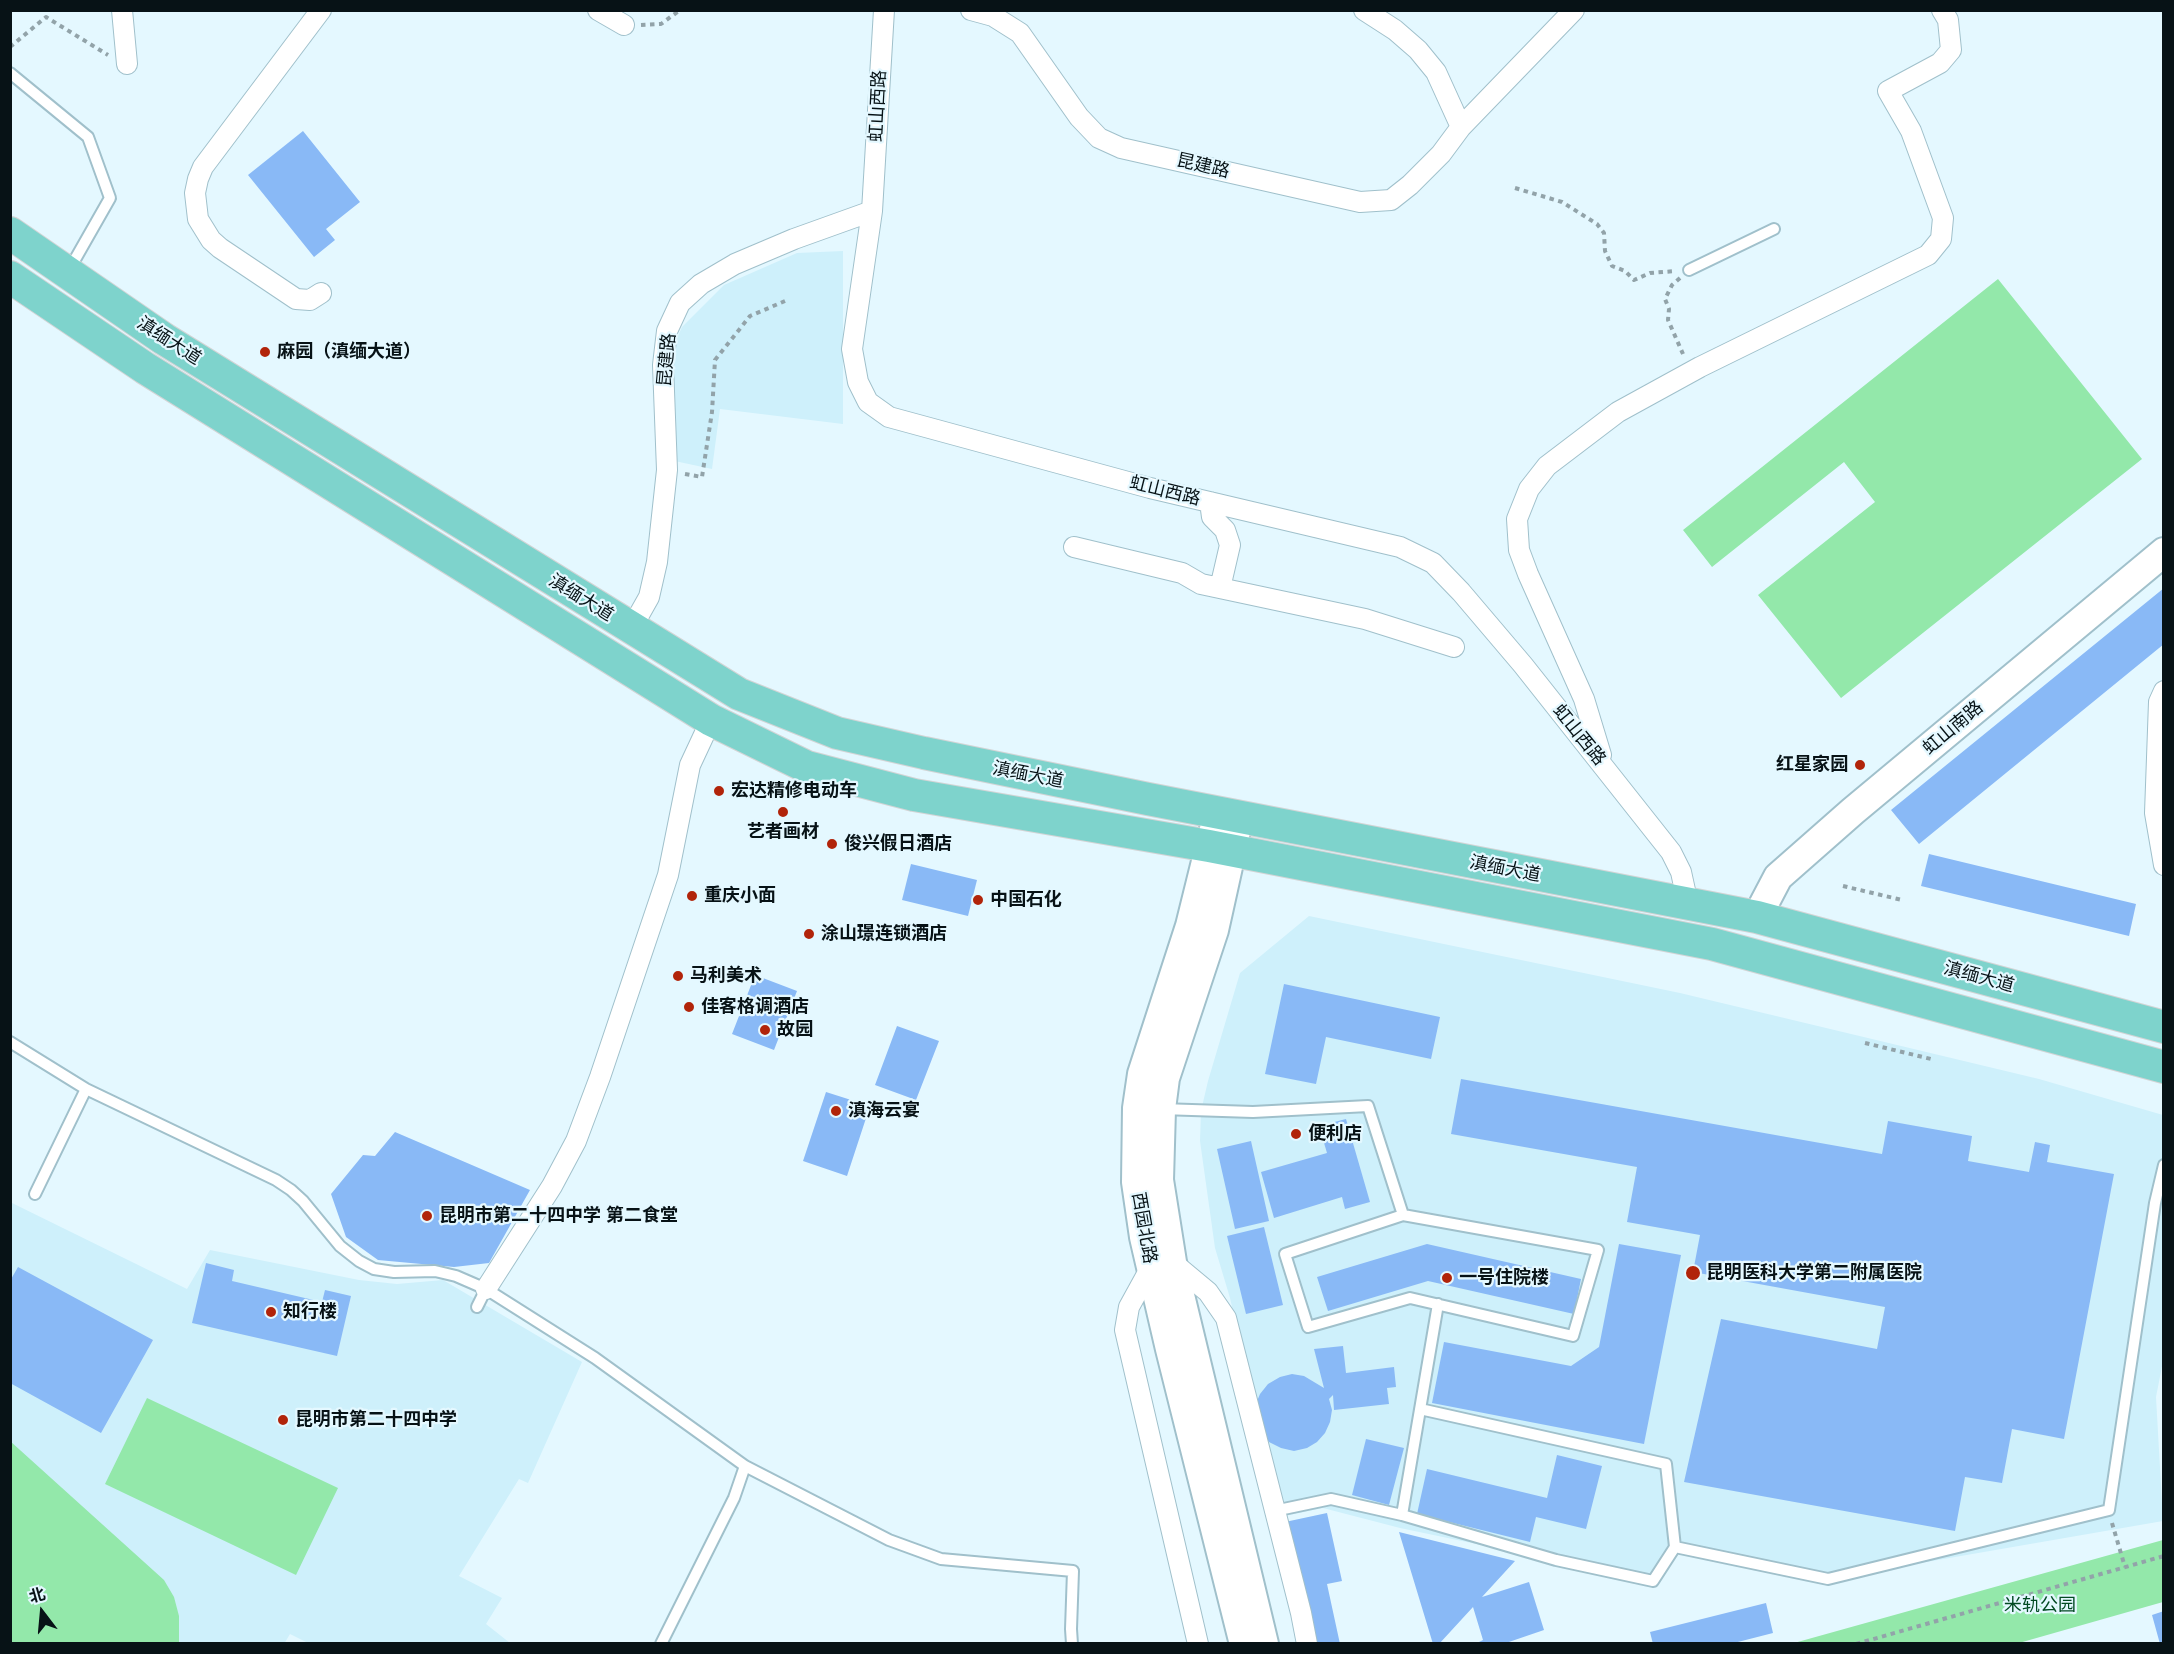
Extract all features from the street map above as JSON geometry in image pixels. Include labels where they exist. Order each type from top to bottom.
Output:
[{"type":"main road","name":"滇缅大道","points":[[10,233],[164,339],[738,694],[837,733],[1228,815],[1757,917],[2163,1027]]},
{"type":"main road","name":"滇缅大道","points":[[10,277],[145,368],[711,720],[807,767],[914,795],[1220,848],[1713,944],[2163,1067]]},
{"type":"main road","name":"虹山南路","points":[[1757,917],[1778,877],[1853,811],[2163,552]]},
{"type":"main road","name":"西园北路","points":[[1161,1265],[1144,1237],[1136,1182],[1137,1108],[1142,1074],[1190,926],[1220,848],[1228,815]]},
{"type":"main road","name":"西园北路","points":[[1220,848],[1214,930],[1165,1078],[1161,1110],[1159,1180],[1161,1265],[1181,1346],[1264,1644]]},
{"type":"main road","name":"西园北路","points":[[1181,1346],[1244,1644]]},
{"type":"street","points":[[122,10],[127,64]]},
{"type":"street","points":[[321,10],[203,167],[195,193],[198,219],[211,240],[220,248],[296,299],[310,300],[321,293]]},
{"type":"street","points":[[598,10],[624,25]]},
{"type":"street","name":"虹山西路","points":[[884,10],[872,211],[852,350],[858,382],[868,402],[889,417],[1150,488],[1400,548],[1433,563],[1469,601],[1605,766],[1671,852],[1681,872],[1688,904]]},
{"type":"street","name":"昆建路","points":[[971,10],[993,16],[1020,33],[1079,117],[1099,138],[1121,148],[1360,202],[1391,200],[1441,154],[1461,127],[1574,10]]},
{"type":"street","points":[[1364,10],[1395,30],[1418,50],[1436,72],[1461,127]]},
{"type":"street","points":[[1605,766],[1584,699],[1527,574],[1519,550],[1517,519],[1528,489],[1547,466],[1618,412],[1693,370],[1928,255],[1941,239],[1943,218],[1911,131],[1888,91],[1940,63],[1951,50],[1948,20],[1942,10]]},
{"type":"street","name":"昆建路","points":[[632,628],[649,597],[657,562],[667,470],[663,365],[667,331],[680,303],[701,284],[735,264],[794,239],[872,211]]},
{"type":"street","points":[[1210,502],[1212,517],[1225,530],[1230,545],[1220,588]]},
{"type":"street","points":[[1074,547],[1182,573],[1201,584],[1365,619],[1454,646]]},
{"type":"street","points":[[2163,692],[2158,702],[2155,813],[2163,865]]},
{"type":"street","points":[[486,1289],[552,1186],[576,1141],[668,875],[690,765],[711,720]]},
{"type":"street","points":[[1198,1644],[1125,1330],[1129,1307],[1161,1265],[1208,1292],[1226,1318],[1307,1644]]},
{"type":"lane","points":[[10,73],[88,137],[110,198],[68,273]]},
{"type":"lane","points":[[1689,270],[1774,229]]},
{"type":"lane","points":[[10,1042],[86,1089],[276,1180],[303,1201],[340,1246],[374,1269],[394,1272],[435,1271],[456,1276],[486,1289],[595,1358],[745,1466],[889,1539],[941,1559],[1073,1571],[1072,1644]]},
{"type":"lane","points":[[35,1194],[86,1089]]},
{"type":"lane","points":[[1161,1110],[1253,1112],[1368,1106],[1403,1215]]},
{"type":"lane","points":[[1675,1547],[1828,1579],[2109,1510],[2155,1203],[2163,1165]]},
{"type":"lane","points":[[1403,1215],[1598,1250],[1573,1336],[1410,1298],[1308,1327],[1285,1254],[1403,1215]]},
{"type":"lane","points":[[477,1307],[486,1289]]},
{"type":"lane","points":[[1402,1515],[1438,1304]]},
{"type":"lane","points":[[1274,1511],[1330,1499],[1402,1515],[1556,1560],[1653,1581],[1675,1547],[1666,1464],[1420,1409]]},
{"type":"lane","points":[[661,1644],[734,1498],[745,1466]]},
{"type":"path","points":[[624,25],[661,24],[680,10]]},
{"type":"path","points":[[10,47],[46,17],[100,51],[127,64]]},
{"type":"path","points":[[1515,188],[1562,202],[1597,224],[1604,233],[1605,251],[1612,266],[1625,271],[1634,280],[1650,273],[1689,270]]},
{"type":"path","points":[[1689,270],[1672,285],[1665,299],[1669,309],[1668,320],[1684,357],[1693,370]]},
{"type":"path","points":[[667,470],[702,477],[712,412],[715,360],[750,316],[784,301]]},
{"type":"path","points":[[1843,886],[1902,900]]},
{"type":"path","points":[[1864,1043],[1931,1059]]},
{"type":"path","points":[[2109,1510],[2125,1567]]},
{"type":"path","points":[[1856,1644],[2163,1556]]},
{"type":"shaded area","points":[[843,251],[843,424],[720,409],[712,469],[670,460],[666,363],[682,327],[724,285],[797,253]]},
{"type":"shaded area","name":"昆明医科大学第二附属医院","points":[[1309,916],[1680,993],[2039,1079],[2163,1115],[2164,1356],[2156,1397],[2163,1521],[1828,1579],[1675,1547],[1653,1581],[1400,1528],[1323,1508],[1280,1517],[1230,1298],[1215,1248],[1200,1141],[1201,1111],[1240,973]]},
{"type":"shaded area","name":"昆明市第二十四中学","points":[[10,1202],[187,1289],[210,1250],[359,1280],[397,1284],[443,1280],[582,1362],[528,1483],[519,1479],[459,1576],[502,1598],[486,1624],[510,1643],[310,1644],[290,1634],[284,1644],[11,1643]]},
{"type":"green space","points":[[1998,279],[2142,459],[1841,698],[1758,595],[1875,502],[1844,462],[1712,567],[1683,530]]},
{"type":"green space","points":[[147,1398],[338,1488],[296,1575],[105,1484]]},
{"type":"green space","points":[[10,1441],[164,1580],[174,1597],[179,1616],[179,1643],[11,1643]]},
{"type":"green space","name":"米轨公园","points":[[2163,1540],[2163,1602],[2019,1643],[1794,1643]]},
{"type":"building","points":[[303,131],[360,202],[326,229],[335,240],[314,257],[248,175]]},
{"type":"building","points":[[2164,588],[2164,644],[1919,844],[1891,810]]},
{"type":"building","points":[[1929,854],[2136,904],[2129,936],[1921,886]]},
{"type":"building","points":[[911,864],[977,880],[968,916],[902,900]]},
{"type":"building","points":[[755,975],[797,991],[774,1050],[732,1034]]},
{"type":"building","points":[[1284,984],[1440,1017],[1431,1059],[1326,1037],[1316,1084],[1265,1074]]},
{"type":"building","points":[[897,1026],[939,1041],[916,1100],[875,1085]]},
{"type":"building","points":[[1461,1079],[1882,1154],[1888,1121],[1972,1136],[1968,1161],[2029,1172],[2035,1142],[2050,1145],[2047,1162],[2114,1174],[2064,1439],[2012,1429],[2002,1483],[1965,1477],[1955,1531],[1684,1482],[1721,1319],[1877,1349],[1885,1307],[1693,1272],[1700,1235],[1627,1222],[1637,1167],[1451,1134]]},
{"type":"building","points":[[826,1092],[870,1106],[847,1176],[803,1161]]},
{"type":"building","points":[[1346,1119],[1370,1202],[1345,1209],[1342,1197],[1274,1218],[1261,1172],[1327,1153],[1319,1126]]},
{"type":"building","name":"昆明市第二十四中学 第二食堂","points":[[395,1132],[530,1190],[489,1263],[454,1267],[378,1260],[346,1237],[331,1194],[363,1155],[375,1156]]},
{"type":"building","points":[[1251,1141],[1269,1221],[1235,1229],[1217,1149]]},
{"type":"building","points":[[1264,1227],[1283,1305],[1246,1314],[1227,1236]]},
{"type":"building","name":"一号住院楼","points":[[1427,1244],[1581,1279],[1574,1314],[1428,1281],[1328,1311],[1317,1277]]},
{"type":"building","points":[[1619,1244],[1681,1255],[1644,1444],[1432,1403],[1444,1342],[1571,1366],[1599,1347]]},
{"type":"building","name":"知行楼","points":[[206,1263],[234,1270],[232,1281],[322,1302],[325,1290],[351,1296],[337,1356],[192,1323]]},
{"type":"building","points":[[18,1267],[153,1340],[101,1433],[10,1383],[10,1281]]},
{"type":"building","points":[[1343,1346],[1346,1373],[1394,1367],[1396,1387],[1387,1388],[1389,1404],[1334,1410],[1333,1395],[1329,1399],[1332,1410],[1330,1422],[1325,1433],[1317,1442],[1307,1448],[1294,1451],[1269,1442],[1260,1432],[1255,1406],[1260,1394],[1268,1384],[1280,1377],[1292,1374],[1304,1376],[1324,1388],[1314,1349]]},
{"type":"building","points":[[1366,1439],[1404,1448],[1389,1505],[1352,1495]]},
{"type":"building","points":[[1557,1455],[1602,1466],[1586,1529],[1536,1517],[1530,1542],[1417,1514],[1427,1469],[1547,1498]]},
{"type":"building","points":[[1327,1513],[1342,1581],[1327,1584],[1340,1644],[1311,1644],[1285,1522]]},
{"type":"building","points":[[1399,1532],[1515,1561],[1482,1597],[1529,1582],[1544,1630],[1503,1644],[1475,1644],[1483,1640],[1473,1607],[1439,1644],[1433,1644]]},
{"type":"building","points":[[1766,1603],[1773,1633],[1730,1644],[1653,1644],[1650,1632]]},
{"type":"building","points":[[2164,1611],[2164,1644],[2160,1644],[2152,1615]]},
{"type":"place","name":"麻园（滇缅大道）","points":[[265,352]]},
{"type":"place","name":"红星家园","points":[[1860,765]]},
{"type":"place","name":"宏达精修电动车","points":[[719,791]]},
{"type":"place","name":"艺者画材","points":[[783,812]]},
{"type":"place","name":"俊兴假日酒店","points":[[832,844]]},
{"type":"place","name":"重庆小面","points":[[692,896]]},
{"type":"place","name":"中国石化","points":[[978,900]]},
{"type":"place","name":"涂山璟连锁酒店","points":[[809,934]]},
{"type":"place","name":"马利美术","points":[[678,976]]},
{"type":"place","name":"佳客格调酒店","points":[[689,1007]]},
{"type":"place","name":"故园","points":[[765,1030]]},
{"type":"place","name":"滇海云宴","points":[[836,1111]]},
{"type":"place","name":"便利店","points":[[1296,1134]]},
{"type":"place","name":"昆明市第二十四中学 第二食堂","points":[[427,1216]]},
{"type":"place","name":"昆明医科大学第二附属医院","points":[[1693,1273]]},
{"type":"place","name":"一号住院楼","points":[[1447,1278]]},
{"type":"place","name":"知行楼","points":[[271,1312]]},
{"type":"place","name":"昆明市第二十四中学","points":[[283,1420]]}]
